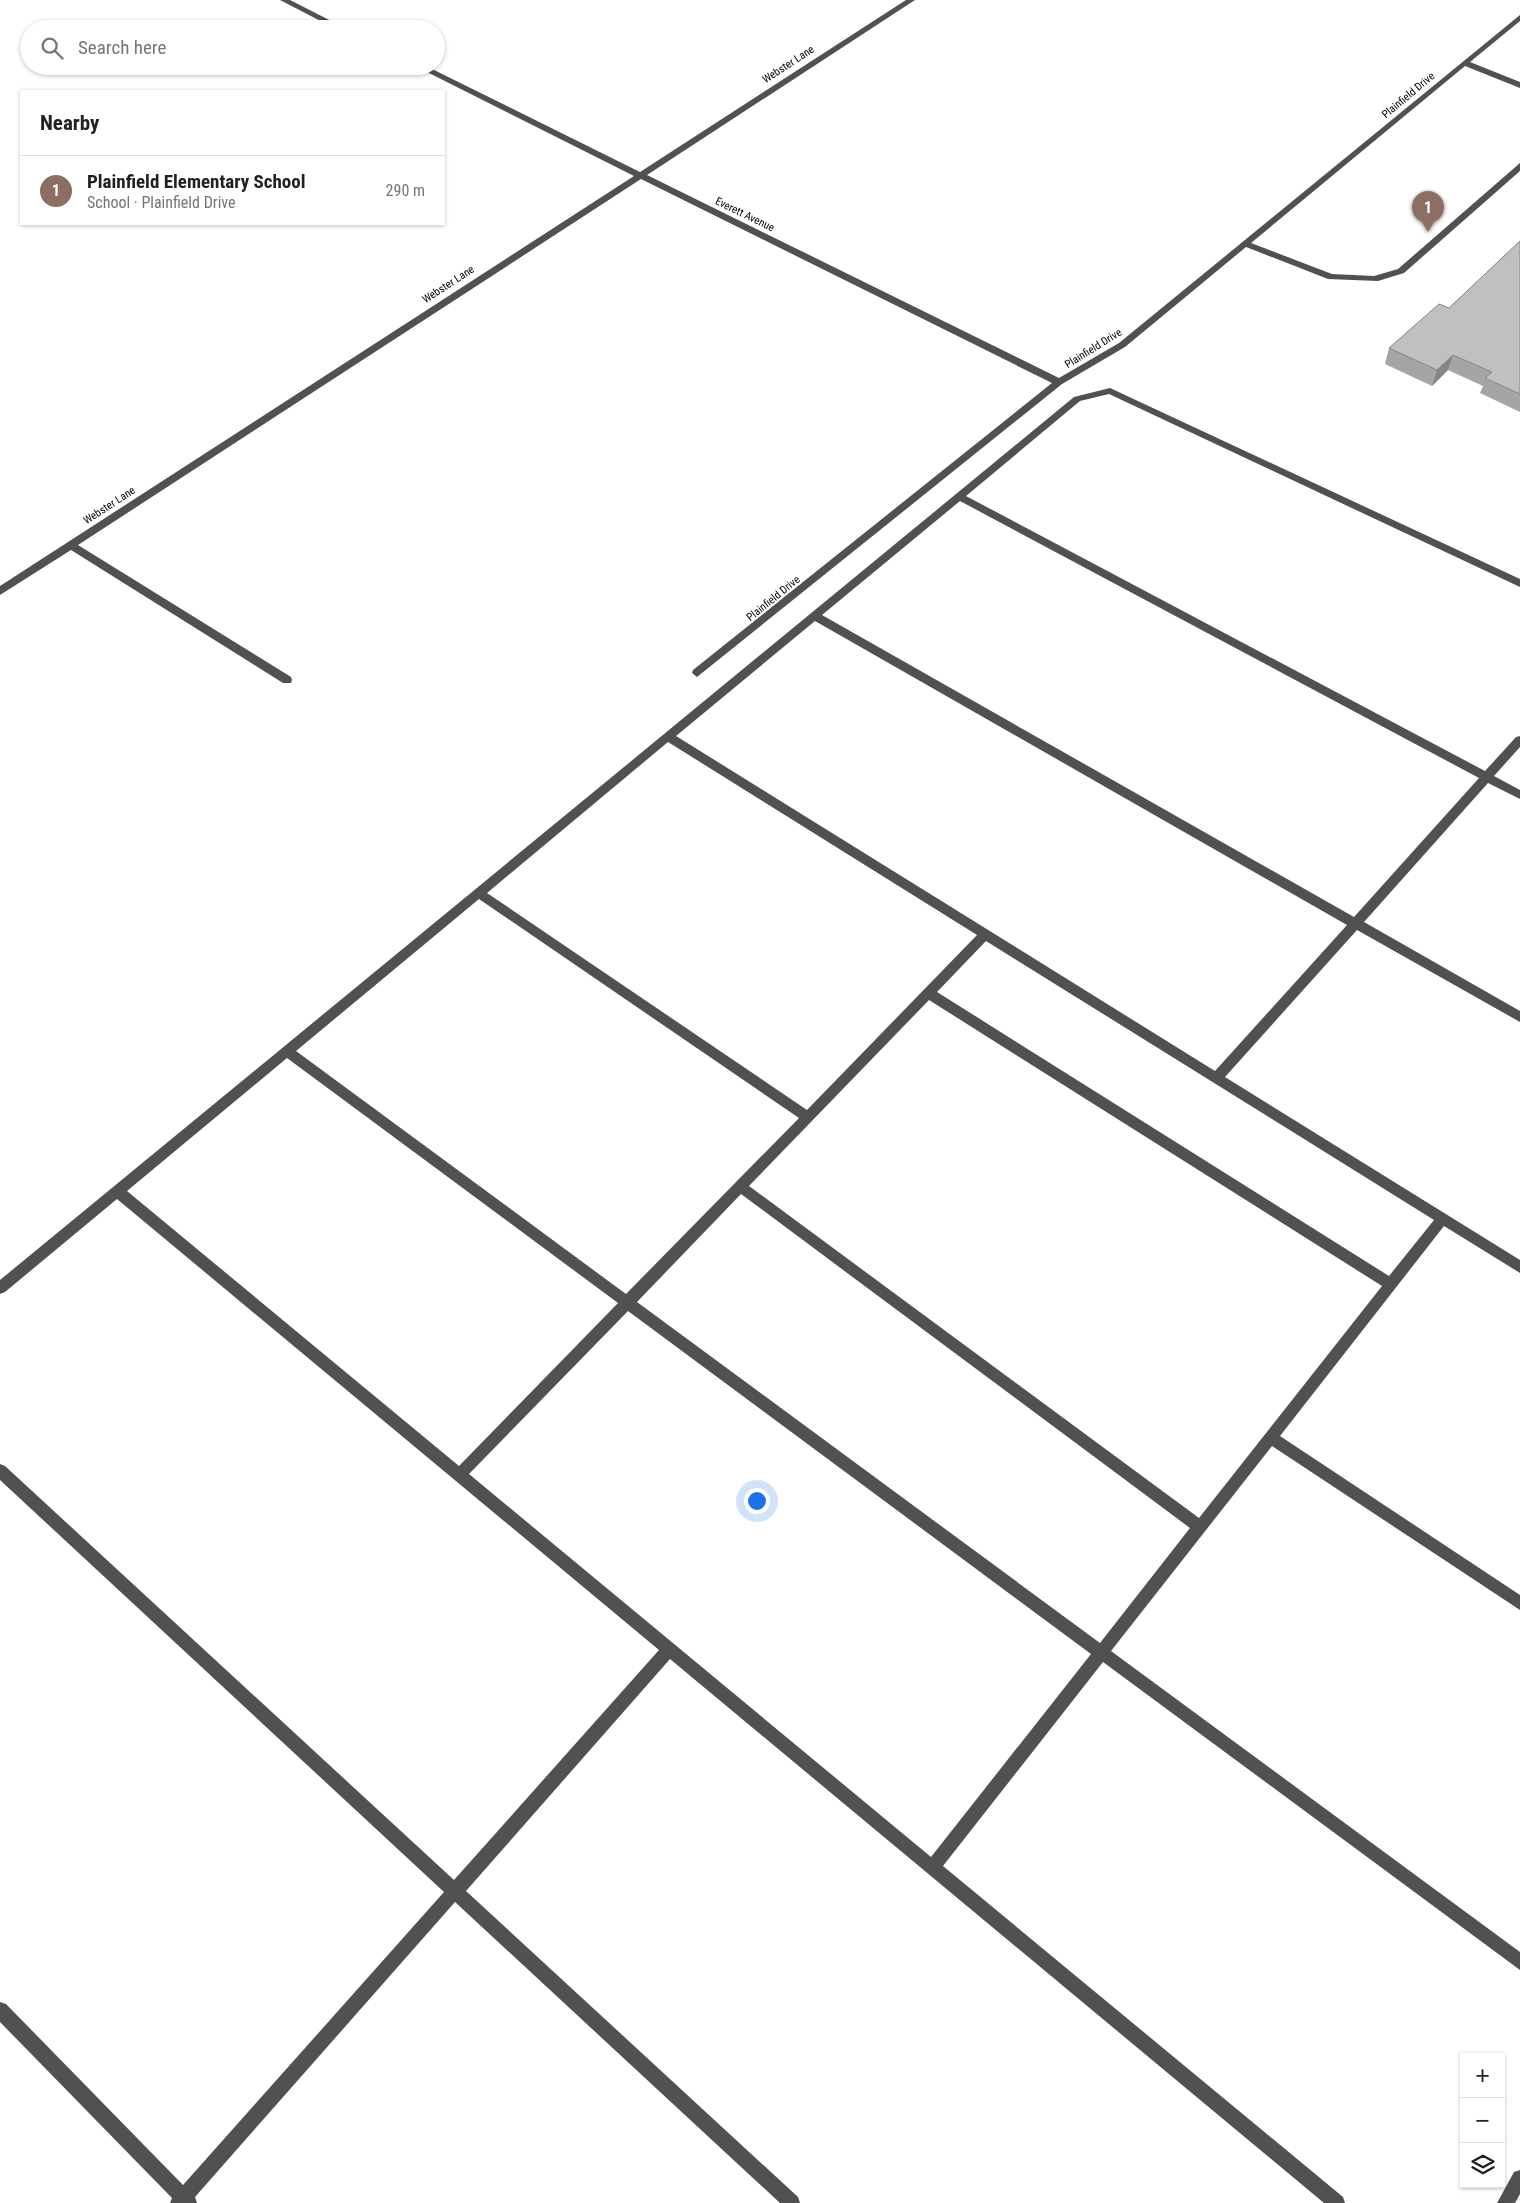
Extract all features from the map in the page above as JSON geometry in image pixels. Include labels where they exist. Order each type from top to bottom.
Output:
[{"type":"street","points":[[284,0],[325,20]]},
{"type":"street","name":"Webster Lane","points":[[0,591],[640,174],[911,0]]},
{"type":"street","name":"Plainfield Drive","points":[[697,673],[1060,382],[1122,345],[1520,17]]},
{"type":"street","points":[[1465,62],[1520,85]]},
{"type":"street","name":"Everett Avenue","points":[[437,75],[1060,382]]},
{"type":"street","points":[[1245,244],[1331,277],[1375,279],[1401,271],[1520,166]]},
{"type":"street","points":[[0,1288],[1077,399],[1110,391],[1520,583]]},
{"type":"street","points":[[959,496],[1520,795]]},
{"type":"street","points":[[71,544],[286,680]]},
{"type":"street","points":[[815,616],[1520,1017]]},
{"type":"street","points":[[668,737],[1520,1267]]},
{"type":"street","points":[[1217,1078],[1520,740]]},
{"type":"street","points":[[479,893],[808,1117]]},
{"type":"street","points":[[459,1475],[985,935]]},
{"type":"street","points":[[928,993],[1390,1284]]},
{"type":"street","points":[[287,1051],[1520,1962]]},
{"type":"street","points":[[740,1186],[1200,1527]]},
{"type":"street","points":[[117,1191],[1337,2203]]},
{"type":"street","points":[[932,1868],[1442,1219]]},
{"type":"street","points":[[1270,1438],[1520,1603]]},
{"type":"street","points":[[0,1471],[456,1890],[792,2203]]},
{"type":"street","points":[[0,2010],[184,2201],[669,1650]]},
{"type":"street","points":[[1505,2203],[1520,2178]]},
{"type":"building","points":[[1520,241],[1520,394],[1485,378],[1492,372],[1453,355],[1437,370],[1389,348],[1439,304],[1449,308]]},
{"type":"place","name":"Plainfield Elementary School","points":[[1428,232]]}]
